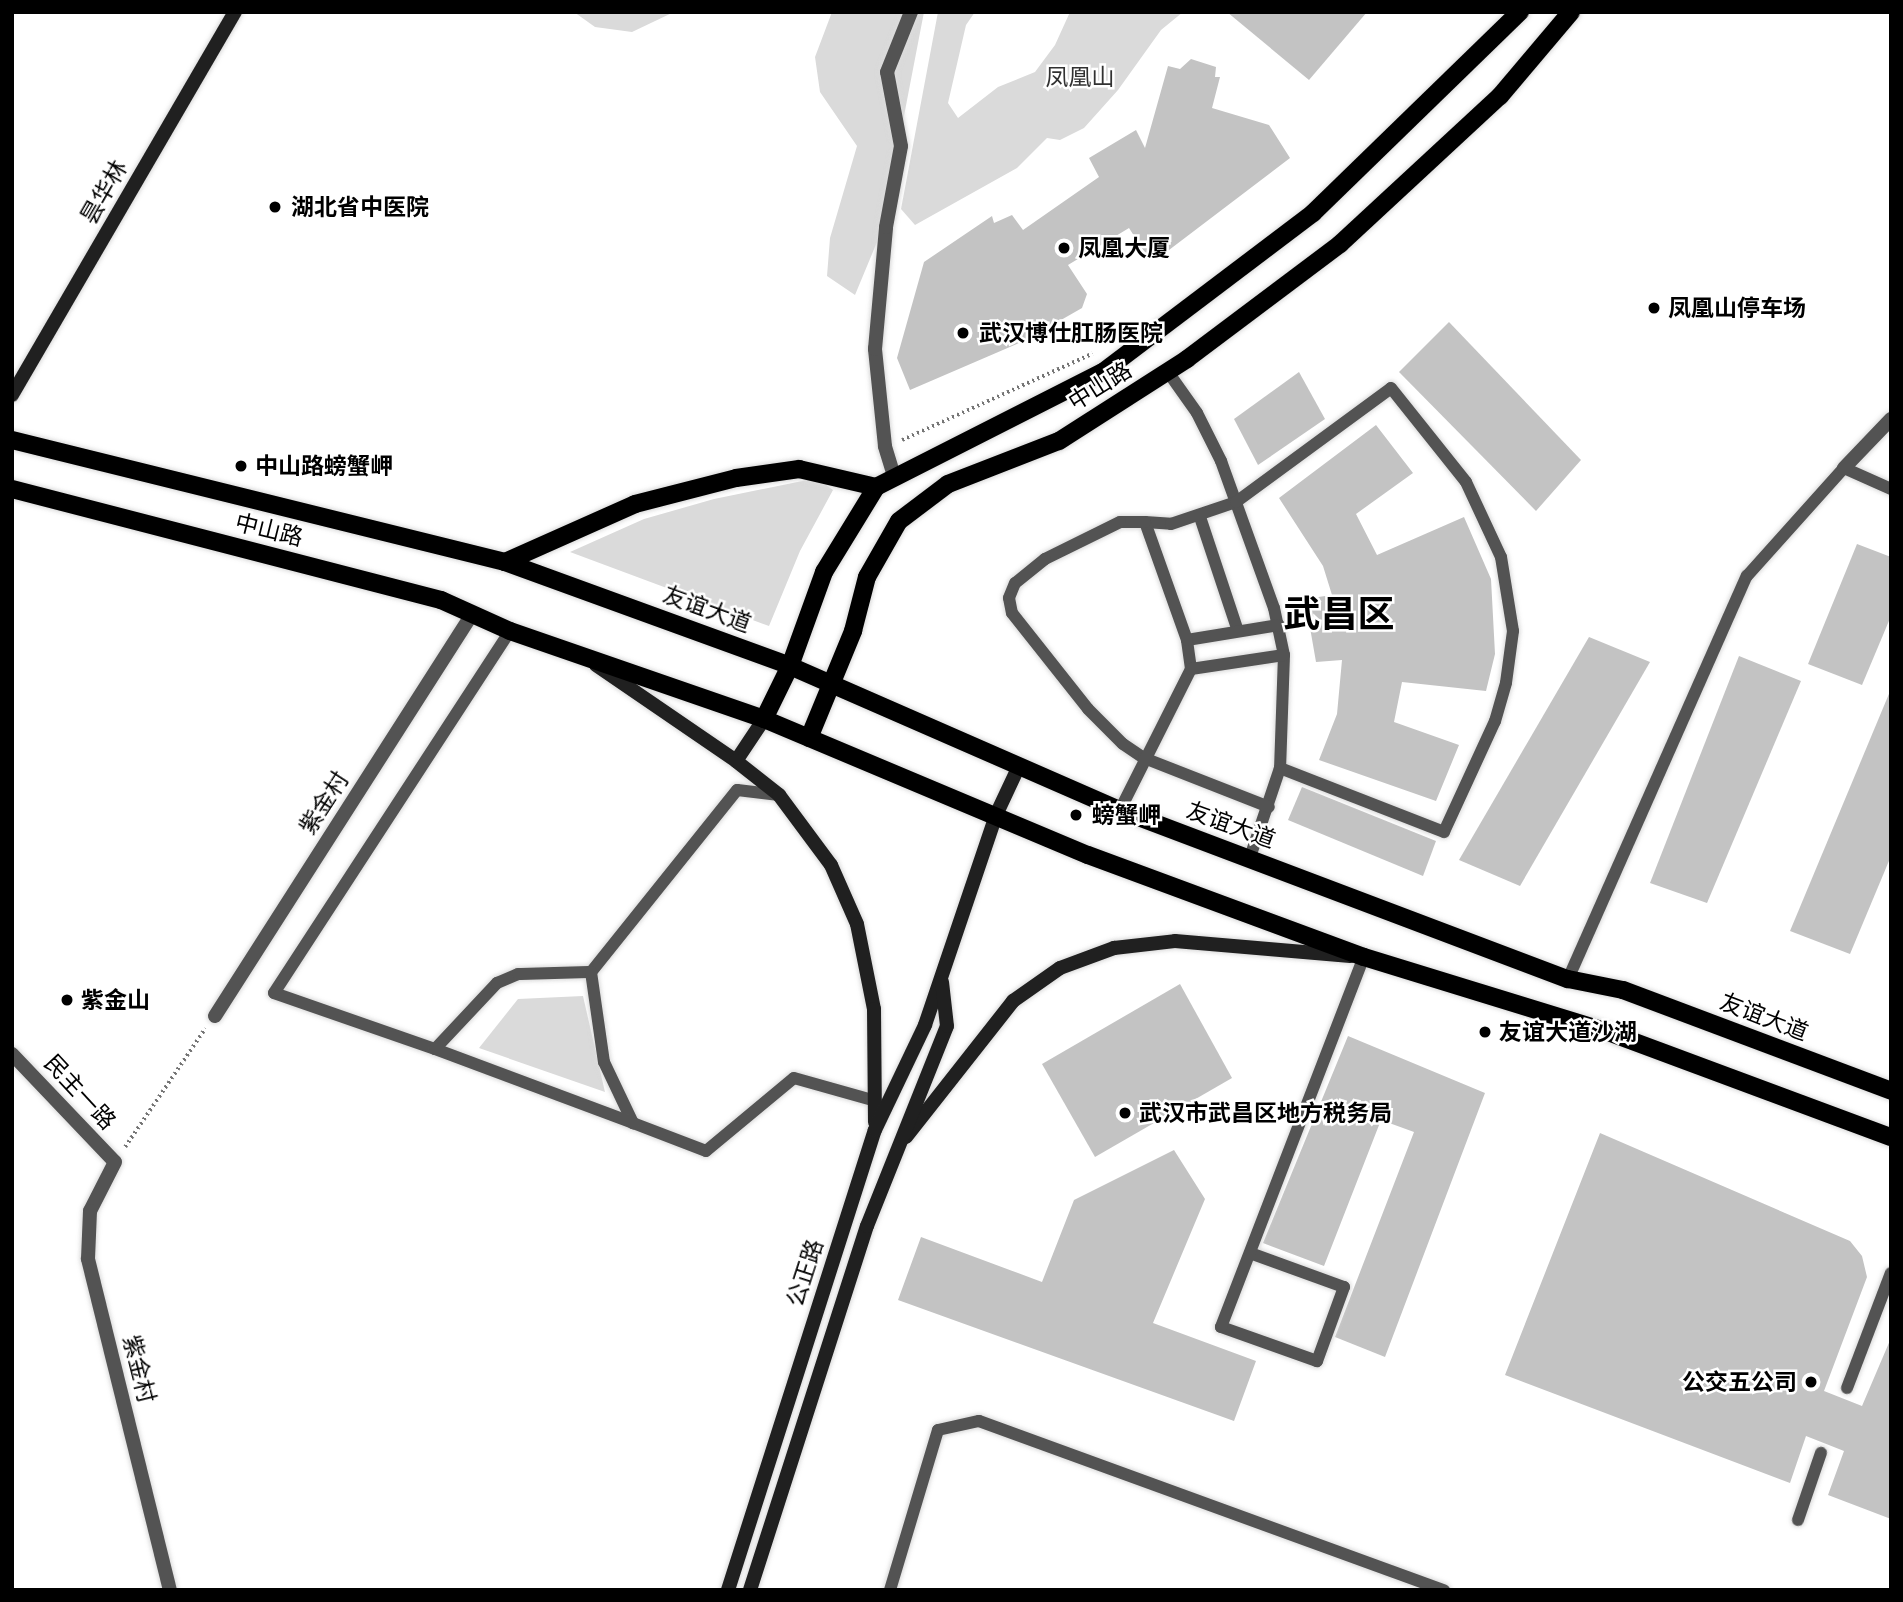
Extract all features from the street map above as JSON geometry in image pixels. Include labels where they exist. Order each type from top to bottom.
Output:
[{"type":"main road","name":"昙华林","points":[[12,395],[235,12]]},
{"type":"main road","name":"中山路","points":[[764,719],[790,666],[824,572],[876,487],[1103,372],[1312,213],[1520,12]]},
{"type":"main road","name":"中山路","points":[[809,738],[832,685],[867,577],[899,521],[948,484],[1059,441],[1168,372],[1340,244],[1500,96],[1571,12]]},
{"type":"main road","name":"中山路","points":[[12,440],[484,555]]},
{"type":"main road","points":[[505,562],[635,504],[736,478],[799,469],[876,487]]},
{"type":"main road","name":"中山路","points":[[12,489],[441,600],[510,631]]},
{"type":"main road","name":"友谊大道","points":[[484,555],[790,666],[1120,810],[1568,979],[1623,990],[1891,1091]]},
{"type":"main road","points":[[510,631],[764,719],[1088,855],[1364,957],[1608,1032],[1891,1137]]},
{"type":"main road","points":[[584,656],[736,761],[779,795],[831,865],[857,924],[874,1009],[875,1130]]},
{"type":"main road","points":[[736,761],[764,719]]},
{"type":"main road","name":"公正路","points":[[728,1590],[875,1130],[925,1025],[996,815],[1019,766]]},
{"type":"main road","points":[[896,1149],[1013,1001],[1060,968],[1114,947],[1175,941],[1364,957]]},
{"type":"main road","name":"公正路","points":[[750,1590],[822,1359],[896,1149],[947,1026],[942,977]]},
{"type":"street","points":[[894,476],[885,446],[876,349],[886,227],[901,146],[887,72],[912,12]]},
{"type":"street","points":[[1844,468],[1891,419]]},
{"type":"street","name":"紫金村","points":[[215,1016],[472,614]]},
{"type":"street","name":"民主一路","points":[[12,1054],[115,1162]]},
{"type":"street","name":"紫金村","points":[[115,1162],[90,1211],[89,1259],[170,1590]]},
{"type":"lane","points":[[1168,372],[1212,440],[1279,625],[1284,655],[1280,768],[1250,857]]},
{"type":"lane","points":[[1269,807],[1144,758],[1123,744],[1088,709],[1012,613],[1009,598],[1015,583],[1045,559],[1120,522],[1171,524],[1200,517],[1236,502],[1391,388],[1466,482],[1501,557],[1513,631],[1506,682],[1495,720],[1444,832],[1280,768]]},
{"type":"lane","points":[[1568,979],[1747,576],[1844,468],[1891,489]]},
{"type":"lane","points":[[1200,517],[1238,631]]},
{"type":"lane","points":[[1120,810],[1191,669],[1187,640],[1144,522]]},
{"type":"lane","points":[[1187,640],[1279,625]]},
{"type":"lane","points":[[510,631],[274,993],[435,1049],[706,1151],[794,1078],[876,1101]]},
{"type":"lane","points":[[1191,669],[1284,655]]},
{"type":"lane","points":[[632,1123],[604,1062],[592,972],[737,790],[779,795]]},
{"type":"lane","points":[[1250,1253],[1344,1287],[1317,1361],[1221,1327],[1364,957]]},
{"type":"lane","points":[[435,1049],[498,984],[518,974],[592,972]]},
{"type":"lane","points":[[1847,1388],[1891,1273]]},
{"type":"lane","points":[[890,1590],[938,1430],[979,1421],[1444,1590]]},
{"type":"lane","points":[[1798,1520],[1821,1454]]},
{"type":"path","points":[[885,446],[990,403],[1097,351]]},
{"type":"path","points":[[115,1162],[201,1034]]},
{"type":"green space","points":[[574,12],[674,12],[632,32],[595,27]]},
{"type":"green space","points":[[832,12],[924,12],[882,230],[855,295],[827,276],[830,238],[857,146],[820,92],[815,57]]},
{"type":"green space","name":"凤凰山","points":[[938,12],[975,12],[966,25],[948,103],[958,118],[998,87],[1035,72],[1055,45],[1070,12],[1183,12],[1161,30],[1118,90],[1084,128],[1060,140],[1047,138],[1017,168],[915,225],[901,209]]},
{"type":"green space","points":[[817,478],[833,490],[800,551],[769,626],[570,552],[644,519],[714,499]]},
{"type":"green space","points":[[583,996],[605,1092],[479,1048],[518,999]]},
{"type":"building","points":[[1227,12],[1367,12],[1309,80]]},
{"type":"building","name":"凤凰大厦","points":[[1191,59],[1216,67],[1215,77],[1220,77],[1212,108],[1269,125],[1290,158],[1169,250],[1147,256],[1129,228],[1068,265],[1087,294],[1082,308],[1026,340],[910,390],[897,358],[924,262],[992,216],[994,223],[1012,215],[1023,230],[1099,177],[1089,158],[1136,130],[1145,148],[1168,66],[1180,69]]},
{"type":"building","points":[[1449,322],[1581,460],[1536,511],[1399,372]]},
{"type":"building","points":[[1299,372],[1325,419],[1258,465],[1234,419]]},
{"type":"building","points":[[1376,425],[1413,473],[1356,514],[1377,555],[1464,517],[1491,579],[1495,654],[1486,691],[1402,682],[1394,722],[1459,745],[1436,801],[1319,760],[1337,714],[1342,660],[1316,662],[1305,599],[1332,595],[1323,566],[1279,498]]},
{"type":"building","points":[[1857,544],[1891,557],[1891,616],[1862,685],[1808,664]]},
{"type":"building","points":[[1589,637],[1650,662],[1520,886],[1459,860]]},
{"type":"building","points":[[1739,656],[1801,681],[1707,903],[1650,883]]},
{"type":"building","points":[[1891,689],[1891,856],[1850,954],[1790,931]]},
{"type":"building","points":[[1302,787],[1436,841],[1423,876],[1288,820]]},
{"type":"building","name":"武汉市武昌区地方税务局","points":[[1180,984],[1232,1078],[1095,1157],[1042,1064]]},
{"type":"building","points":[[1348,1036],[1485,1093],[1385,1357],[1335,1337],[1414,1132],[1381,1120],[1324,1266],[1263,1243]]},
{"type":"building","points":[[1600,1133],[1850,1241],[1862,1256],[1867,1277],[1824,1391],[1862,1406],[1891,1338],[1891,1519],[1828,1495],[1844,1451],[1806,1436],[1790,1483],[1505,1375]]},
{"type":"building","points":[[1174,1150],[1205,1199],[1153,1323],[1256,1361],[1234,1421],[898,1300],[921,1237],[1042,1282],[1074,1200]]},
{"type":"place","name":"湖北省中医院","points":[[275,207]]},
{"type":"place","name":"凤凰大厦","points":[[1064,248]]},
{"type":"place","name":"凤凰山停车场","points":[[1654,308]]},
{"type":"place","name":"武汉博仕肛肠医院","points":[[963,333]]},
{"type":"place","name":"中山路螃蟹岬","points":[[241,466]]},
{"type":"place","name":"螃蟹岬","points":[[1076,815]]},
{"type":"place","name":"紫金山","points":[[67,1000]]},
{"type":"place","name":"友谊大道沙湖","points":[[1485,1032]]},
{"type":"place","name":"武汉市武昌区地方税务局","points":[[1125,1113]]},
{"type":"place","name":"公交五公司","points":[[1811,1382]]},
{"type":"district","name":"武昌区","points":[[1339,615]]}]
